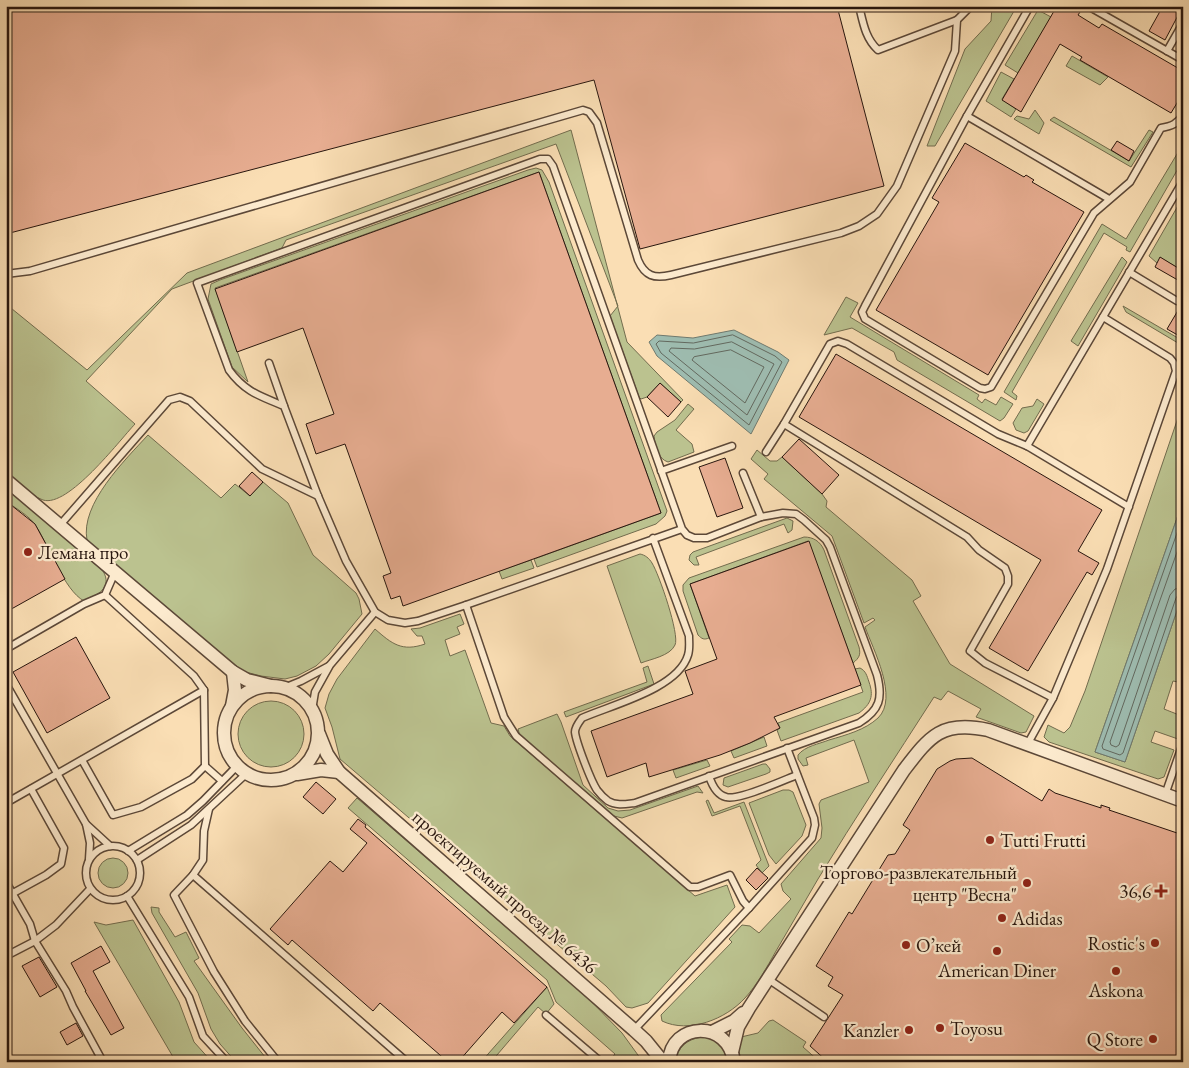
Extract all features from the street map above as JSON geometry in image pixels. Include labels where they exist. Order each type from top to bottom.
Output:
[{"type":"street","points":[[6,480],[233,672],[246,680],[278,687],[300,696],[312,710],[319,734],[312,758],[294,775]]},
{"type":"street","points":[[233,672],[235,690],[226,720],[225,744],[230,756],[242,770],[258,779],[270,780],[321,770],[339,772]]},
{"type":"street","points":[[231,708],[248,692],[260,687],[278,687]]},
{"type":"street","points":[[734,1059],[738,1027],[749,1008],[904,770],[924,744],[946,729],[969,726],[988,730],[1183,801]]},
{"type":"street","name":"проектируемый проезд № 6436","points":[[319,734],[327,754],[339,772],[646,1040],[663,1062]]},
{"type":"street","points":[[712,1032],[734,1021],[749,1008]]},
{"type":"street","points":[[646,1040],[663,1043],[679,1039],[694,1031],[712,1032],[728,1043],[734,1059]]},
{"type":"street","points":[[669,1062],[673,1047],[679,1039]]},
{"type":"lane","points":[[859,6],[866,35],[871,44],[878,50],[957,20],[971,6]]},
{"type":"lane","points":[[1030,6],[967,116],[862,312],[865,319],[980,388],[991,387],[1094,213],[1109,198],[1130,182],[1161,128],[1172,126],[1183,115]]},
{"type":"lane","points":[[1088,6],[1183,60]]},
{"type":"lane","points":[[6,274],[30,271],[583,110],[590,112],[598,123],[638,260],[642,270],[650,275],[660,278],[842,233],[859,226],[877,214],[897,186],[955,50],[957,20]]},
{"type":"lane","points":[[1167,51],[1183,23]]},
{"type":"lane","points":[[967,116],[1109,198]]},
{"type":"lane","points":[[284,406],[251,393],[234,378],[229,370],[197,282],[540,159],[548,159],[553,166],[682,529],[687,535],[694,538],[707,538],[761,517],[783,513],[796,514],[810,524],[826,540],[879,684],[880,702],[875,711],[859,723],[635,803],[615,804],[608,801],[599,793],[594,785],[575,731],[582,718],[641,694],[668,680],[678,671],[688,657],[689,636],[654,538]]},
{"type":"lane","points":[[1027,446],[1183,181]]},
{"type":"lane","points":[[1129,272],[1177,301]]},
{"type":"lane","points":[[1027,745],[1053,698],[1107,569],[1176,371],[1174,363],[1170,358],[1103,317]]},
{"type":"lane","points":[[766,452],[830,344],[838,341],[847,344],[998,434],[1027,446],[1129,507]]},
{"type":"lane","points":[[269,363],[318,496],[346,561],[375,612],[388,620],[418,621],[682,529]]},
{"type":"lane","points":[[60,525],[169,400],[180,397],[190,401],[262,469],[318,496]]},
{"type":"lane","points":[[784,424],[967,537],[979,550],[1005,568],[1008,584],[970,651],[985,663],[1053,698]]},
{"type":"lane","points":[[661,471],[732,446]]},
{"type":"lane","points":[[743,473],[761,517]]},
{"type":"lane","points":[[6,649],[84,604],[105,595],[115,572]]},
{"type":"lane","points":[[82,760],[113,815],[141,807],[192,779],[204,766],[204,690],[194,676],[105,595]]},
{"type":"lane","points":[[466,605],[504,717],[516,736],[690,887],[698,887],[730,875],[743,901],[750,908]]},
{"type":"lane","points":[[312,710],[315,692],[330,665],[375,612]]},
{"type":"lane","points":[[278,687],[301,682],[330,665]]},
{"type":"lane","points":[[6,684],[86,824],[90,843],[86,874],[90,888],[103,898],[111,900],[127,896],[138,884],[139,868],[136,860],[128,851],[120,847],[110,846],[102,848],[94,853],[89,860]]},
{"type":"lane","points":[[6,803],[204,690]]},
{"type":"lane","points":[[1165,795],[1183,743]]},
{"type":"lane","points":[[634,1030],[807,845],[814,832],[814,818],[787,748]]},
{"type":"lane","points":[[204,766],[222,781]]},
{"type":"lane","points":[[128,851],[187,816],[222,781],[242,770]]},
{"type":"lane","points":[[136,860],[191,825],[209,809],[242,770]]},
{"type":"lane","points":[[709,776],[717,792],[724,797],[730,798],[744,795],[797,774]]},
{"type":"lane","points":[[6,897],[46,875],[61,864],[64,848],[31,789]]},
{"type":"lane","points":[[209,809],[204,831],[203,860],[193,875],[174,895],[214,972],[245,1021],[278,1062]]},
{"type":"lane","points":[[86,824],[110,846]]},
{"type":"lane","points":[[191,825],[204,831]]},
{"type":"lane","points":[[193,875],[407,1062]]},
{"type":"lane","points":[[6,882],[30,924],[35,941],[66,991],[103,1062]]},
{"type":"lane","points":[[6,956],[35,941],[56,925],[90,888]]},
{"type":"lane","points":[[127,896],[189,998],[204,1036],[227,1062]]},
{"type":"lane","points":[[768,979],[824,1017]]},
{"type":"lane","points":[[546,1015],[601,1062]]},
{"type":"green space","points":[[992,6],[1017,6],[935,146],[927,146],[965,49],[991,21]]},
{"type":"green space","points":[[1038,10],[1051,17],[1018,73],[1005,65]]},
{"type":"green space","points":[[1072,56],[1108,77],[1100,85],[1066,66]]},
{"type":"green space","points":[[1001,72],[1014,79],[1002,99],[1016,109],[1011,117],[986,101]]},
{"type":"green space","points":[[1035,110],[1044,123],[1039,134],[1014,119],[1017,116],[1029,119]]},
{"type":"green space","points":[[1054,117],[1129,161],[1149,130],[1153,132],[1131,167],[1050,120]]},
{"type":"green space","points":[[571,130],[616,302],[556,144],[286,240],[282,248],[172,289],[86,381],[135,424],[105,458],[79,484],[66,494],[53,500],[38,498],[6,471],[6,304],[87,370],[187,273]]},
{"type":"green space","points":[[1183,148],[1183,160],[1130,252],[1126,250],[1127,247],[1104,233],[1012,392],[1017,396],[1016,400],[1004,392],[1102,224],[1126,239],[1180,149]]},
{"type":"green space","points":[[536,168],[542,170],[549,182],[667,511],[665,516],[656,524],[537,567],[534,559],[661,513],[539,172],[215,288],[248,382],[232,367],[208,299],[211,284],[220,280]]},
{"type":"green space","points":[[1183,197],[1183,271],[1161,258],[1157,263],[1149,256]]},
{"type":"green space","points":[[1122,257],[1127,262],[1078,346],[1071,341]]},
{"type":"green space","points":[[846,297],[858,303],[850,317],[979,395],[977,399],[982,403],[985,399],[996,405],[1001,397],[1013,404],[1004,418],[1000,421],[897,360],[894,352],[852,328],[824,335]]},
{"type":"green space","points":[[618,306],[627,342],[683,400],[681,402],[660,383],[647,397],[641,399],[639,397],[610,316]]},
{"type":"green space","points":[[1123,306],[1183,341],[1183,346],[1126,312]]},
{"type":"green space","points":[[1037,399],[1044,404],[1028,431],[1024,433],[1016,430],[1013,423],[1022,408],[1033,406]]},
{"type":"green space","points":[[1183,403],[1183,501],[1095,752],[1125,762],[1183,593],[1183,683],[1173,681],[1164,709],[1180,716],[1182,718],[1182,725],[1178,739],[1155,731],[1151,742],[1174,750],[1164,777],[1158,779],[1049,742],[1044,737],[1048,725],[1064,733],[1070,727],[1085,691]]},
{"type":"green space","points":[[688,404],[694,409],[676,430],[692,444],[694,452],[668,462],[659,455],[654,436],[675,420]]},
{"type":"green space","points":[[148,435],[221,498],[235,484],[250,496],[263,482],[288,503],[313,555],[356,593],[362,614],[329,654],[316,666],[297,676],[285,679],[261,676],[238,670],[87,540],[90,512],[97,498],[106,483]]},
{"type":"green space","points":[[757,450],[770,461],[777,461],[782,457],[822,494],[827,501],[826,507],[912,580],[921,596],[913,601],[950,664],[1034,716],[1026,732],[1021,733],[976,717],[981,709],[948,691],[941,700],[934,697],[832,856],[758,982],[737,1006],[718,1018],[695,1025],[673,1025],[662,1021],[661,1015],[732,942],[729,939],[742,925],[750,926],[759,933],[791,899],[783,891],[781,884],[821,838],[822,828],[819,804],[821,800],[869,782],[854,740],[806,758],[808,765],[803,766],[798,759],[798,755],[808,747],[849,734],[867,726],[878,718],[884,709],[886,698],[882,673],[865,627],[875,620],[873,618],[864,623],[832,536],[764,479],[768,474],[751,459]]},
{"type":"green space","points":[[6,488],[103,571],[106,582],[102,590],[84,601],[77,595],[63,578],[33,522],[6,501]]},
{"type":"green space","points":[[787,518],[793,521],[792,530],[788,533],[784,524],[696,557],[699,565],[694,565],[689,560],[693,552]]},
{"type":"green space","points":[[804,537],[816,540],[824,550],[859,647],[860,654],[853,663],[808,541],[690,584],[709,638],[703,639],[698,635],[683,591],[683,585],[689,578]]},
{"type":"green space","points":[[640,554],[648,558],[655,569],[668,604],[676,639],[673,649],[669,652],[641,663],[607,566]]},
{"type":"green space","points":[[531,560],[534,568],[502,579],[499,571]]},
{"type":"green space","points":[[460,614],[464,624],[457,627],[460,634],[445,640],[450,656],[465,650],[491,723],[504,726],[510,736],[695,896],[727,885],[735,907],[648,1003],[632,1008],[626,1007],[606,986],[340,759],[325,708],[329,694],[337,679],[375,629],[398,645],[404,647],[417,646],[425,644],[422,636],[417,636],[411,629],[420,628]]},
{"type":"green space","points":[[648,666],[654,684],[566,717],[564,712],[647,682],[643,668]]},
{"type":"green space","points":[[860,668],[866,674],[871,691],[869,703],[863,710],[781,741],[777,730],[780,728],[778,723],[863,692],[855,669]]},
{"type":"green space","points":[[271,701],[284,703],[294,711],[302,721],[304,734],[302,747],[294,757],[284,765],[271,767],[258,765],[248,757],[240,747],[238,734],[240,721],[248,711],[258,703]]},
{"type":"green space","points":[[557,714],[583,785],[608,808],[618,811],[630,810],[698,786],[703,793],[697,792],[622,818],[614,816],[520,736],[518,729]]},
{"type":"green space","points":[[764,737],[767,746],[734,758],[731,751]]},
{"type":"green space","points":[[707,760],[710,766],[676,778],[673,770]]},
{"type":"green space","points":[[766,764],[770,772],[728,787],[723,785],[724,778]]},
{"type":"green space","points":[[783,790],[793,792],[806,825],[802,836],[776,864],[769,855],[749,803]]},
{"type":"green space","points":[[357,798],[588,998],[622,1033],[643,1062],[611,1062],[610,1060],[615,1054],[556,1002],[547,980],[348,808]]},
{"type":"green space","points":[[708,800],[714,813],[744,802],[769,866],[762,873],[756,865],[761,860],[740,806],[712,816],[706,801]]},
{"type":"green space","points":[[113,858],[119,859],[127,867],[127,879],[119,887],[113,888],[107,887],[99,879],[98,873],[99,867],[107,859]]},
{"type":"green space","points":[[151,907],[159,908],[159,912],[175,937],[186,932],[199,958],[194,961],[269,1062],[236,1062],[220,1044],[211,1029],[198,993],[152,913]]},
{"type":"green space","points":[[133,920],[179,1002],[194,1042],[212,1062],[176,1062],[94,922],[106,925]]},
{"type":"green space","points":[[547,987],[554,1004],[546,1014],[538,1007],[491,1062],[481,1062]]},
{"type":"green space","points":[[773,1020],[806,1042],[803,1047],[820,1062],[740,1062],[737,1056],[741,1037],[758,1033],[769,1021]]},
{"type":"green space","points":[[701,1037],[719,1044],[728,1062],[675,1062],[678,1052],[687,1042]]},
{"type":"water","points":[[734,330],[778,352],[789,360],[751,434],[657,356],[649,342],[657,335],[693,338]]},
{"type":"water","points":[[1183,501],[1183,564],[1180,572],[1183,593],[1125,762],[1095,752]]},
{"type":"building","points":[[6,6],[837,6],[884,186],[640,249],[594,80],[6,234]]},
{"type":"building","points":[[1057,6],[1070,6],[1080,12],[1078,15],[1099,28],[1102,24],[1183,71],[1183,93],[1171,113],[1080,60],[1082,57],[1060,44],[1021,112],[1002,100]]},
{"type":"building","points":[[1163,6],[1183,6],[1165,40],[1149,31]]},
{"type":"building","points":[[1117,141],[1134,151],[1129,161],[1111,150]]},
{"type":"building","points":[[965,143],[1024,177],[1026,175],[1034,180],[1032,182],[1084,212],[988,375],[876,310],[939,202],[932,198]]},
{"type":"building","points":[[539,172],[661,513],[403,606],[400,596],[391,599],[383,576],[391,573],[345,444],[316,454],[306,424],[334,414],[303,328],[237,352],[215,289]]},
{"type":"building","points":[[1160,257],[1183,271],[1183,283],[1155,267]]},
{"type":"building","points":[[1183,302],[1183,338],[1167,329]]},
{"type":"building","points":[[836,354],[1102,510],[1078,551],[1099,563],[1092,575],[1087,572],[1028,671],[989,648],[1041,560],[799,417]]},
{"type":"building","points":[[660,383],[681,402],[668,417],[647,397]]},
{"type":"building","points":[[799,439],[839,475],[822,494],[782,457]]},
{"type":"building","points":[[725,458],[743,508],[717,517],[699,467]]},
{"type":"building","points":[[252,472],[263,482],[250,496],[239,486]]},
{"type":"building","name":"Лемана про","points":[[6,501],[35,524],[65,579],[6,612]]},
{"type":"building","points":[[809,541],[861,685],[774,717],[780,728],[720,755],[649,777],[646,763],[607,777],[591,731],[693,694],[685,671],[717,659],[690,584]]},
{"type":"building","points":[[76,637],[110,698],[47,733],[13,672]]},
{"type":"building","name":"Торгово-развлекательный центр \"Весна\"","points":[[972,758],[1042,801],[1049,789],[1055,793],[1101,808],[1101,805],[1110,808],[1109,810],[1183,835],[1183,1062],[828,1062],[810,1046],[843,995],[828,986],[833,977],[816,966],[849,912],[852,914],[888,855],[895,854],[910,830],[903,825],[937,769],[956,759]]},
{"type":"building","points":[[316,782],[336,799],[323,814],[303,797]]},
{"type":"building","points":[[358,819],[547,987],[514,1023],[502,1012],[458,1062],[448,1062],[380,1003],[373,1011],[292,940],[288,945],[270,929],[330,861],[343,872],[367,843],[350,829]]},
{"type":"building","points":[[757,868],[768,878],[756,890],[746,880]]},
{"type":"building","points":[[101,946],[110,962],[93,971],[124,1028],[111,1035],[71,963]]},
{"type":"building","points":[[39,957],[57,987],[40,997],[22,966]]},
{"type":"building","points":[[76,1023],[83,1036],[67,1045],[60,1032]]},
{"type":"place","name":"Лемана про","points":[[28,552]]},
{"type":"place","name":"Tutti Frutti","points":[[990,840]]},
{"type":"place","name":"Торгово-развлекательный центр \"Весна\"","points":[[1027,883]]},
{"type":"place","name":"36,6","points":[[1161,891]]},
{"type":"place","name":"Adidas","points":[[1002,918]]},
{"type":"place","name":"Rostic's","points":[[1155,943]]},
{"type":"place","name":"О’кей","points":[[906,945]]},
{"type":"place","name":"American Diner","points":[[997,951]]},
{"type":"place","name":"Askona","points":[[1116,971]]},
{"type":"place","name":"Toyosu","points":[[940,1028]]},
{"type":"place","name":"Kanzler","points":[[909,1030]]},
{"type":"place","name":"Q Store","points":[[1153,1039]]}]
